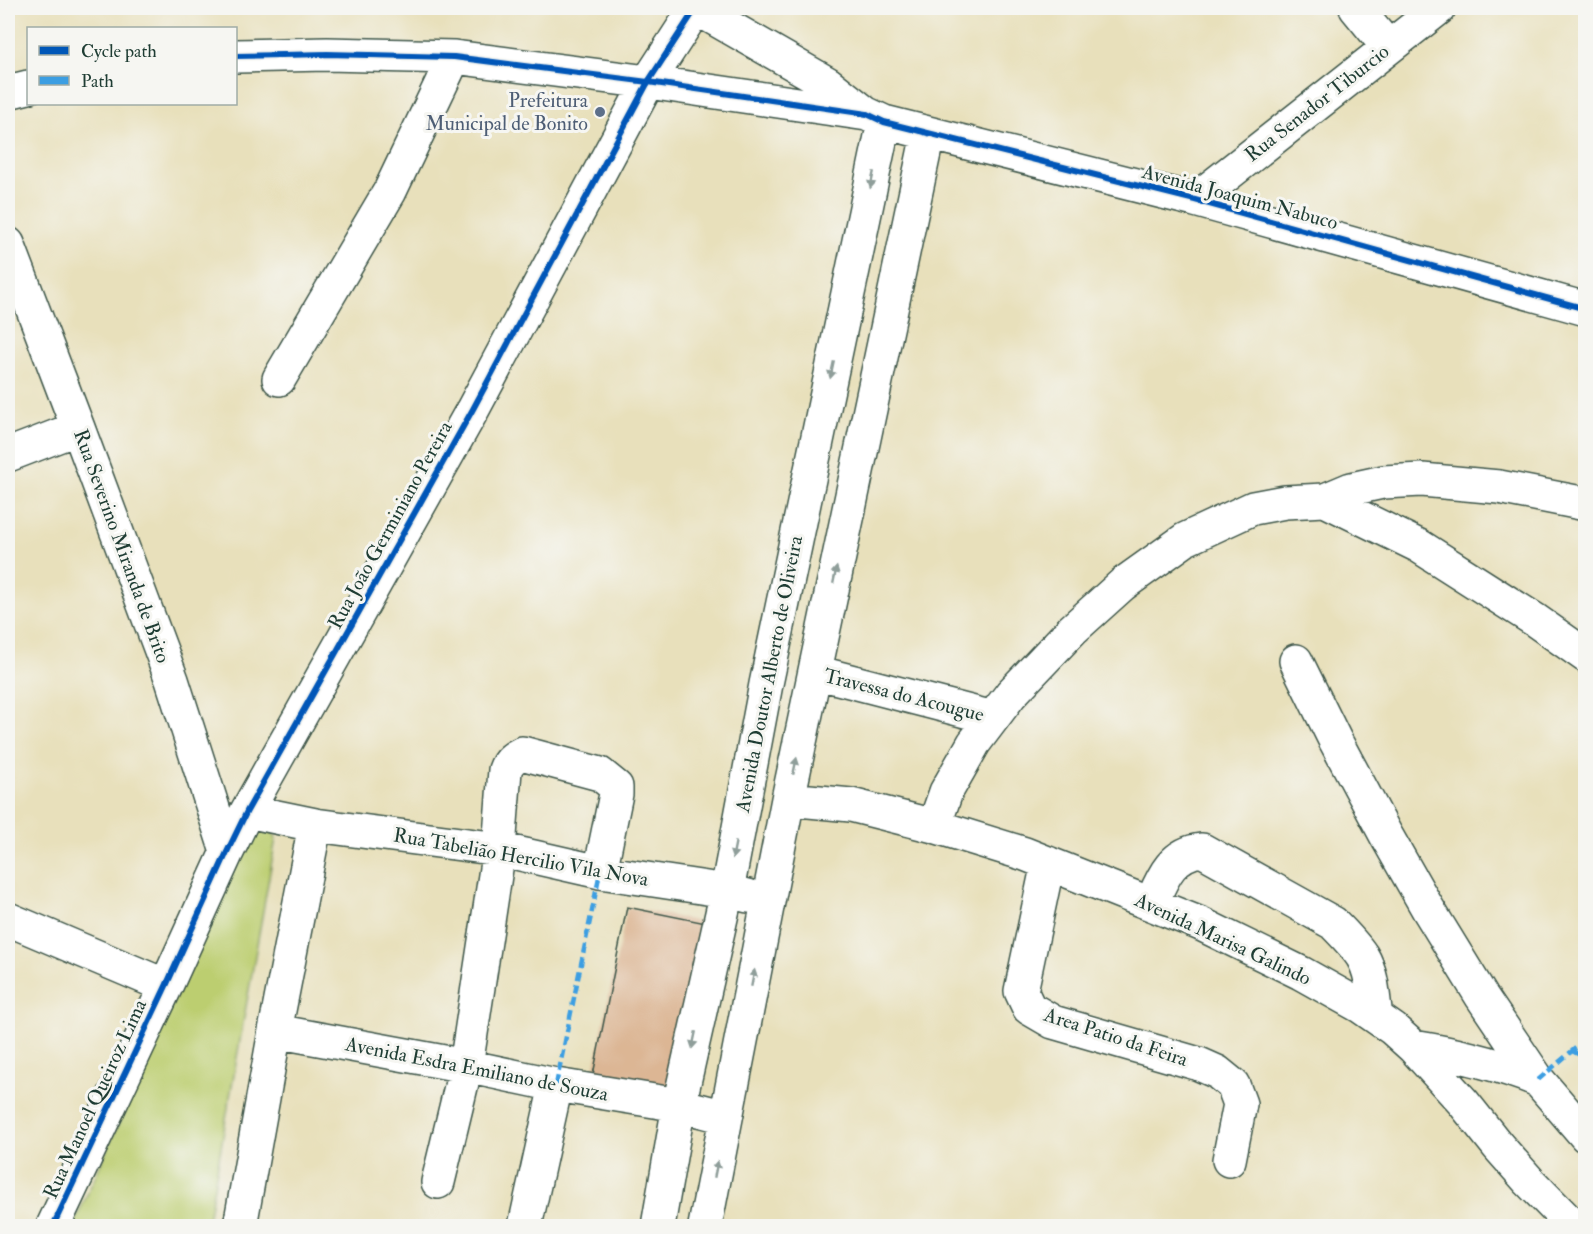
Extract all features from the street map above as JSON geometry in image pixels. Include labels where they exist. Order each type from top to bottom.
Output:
[{"type":"street","name":"Rua João Germiniano Pereira","points":[[166,987],[227,852],[248,812],[473,409],[648,82],[696,8]]},
{"type":"street","points":[[696,8],[827,83],[875,118]]},
{"type":"street","points":[[1356,8],[1388,47]]},
{"type":"street","name":"Rua Senador Tiburcio","points":[[1196,200],[1439,8]]},
{"type":"street","name":"Avenida Joaquim Nabuco","points":[[237,56],[327,54],[454,57],[648,82],[875,118],[928,134],[1196,200],[1586,309]]},
{"type":"street","points":[[279,379],[390,190],[454,57]]},
{"type":"street","points":[[8,92],[27,87]]},
{"type":"street","name":"Avenida Doutor Alberto de Oliveira","points":[[658,1227],[680,1105],[727,891],[875,118]]},
{"type":"street","points":[[705,1227],[788,799],[928,134]]},
{"type":"street","name":"Rua Severino Miranda de Brito","points":[[8,243],[172,680],[227,852]]},
{"type":"street","points":[[8,454],[78,428]]},
{"type":"street","points":[[934,826],[946,792],[974,743],[1011,694],[1072,630],[1123,584],[1186,539],[1253,508],[1285,502],[1325,500],[1351,489],[1383,482],[1422,480],[1499,487],[1586,504]]},
{"type":"street","points":[[1325,500],[1419,546],[1535,620],[1586,656]]},
{"type":"street","name":"Travessa do Acougue","points":[[775,638],[817,660],[993,718]]},
{"type":"street","points":[[1296,661],[1345,759],[1428,909],[1482,997],[1538,1080],[1586,1136]]},
{"type":"street","points":[[438,1182],[466,1066],[499,849],[508,763],[522,753],[600,774],[616,787],[600,872]]},
{"type":"street","name":"Avenida Marisa Galindo","points":[[788,799],[851,805],[934,826],[1025,854],[1201,924],[1301,973],[1360,1006],[1393,1029],[1413,1047],[1463,1102],[1521,1172],[1573,1227]]},
{"type":"street","name":"Rua Tabelião Hercilio Vila Nova","points":[[248,812],[315,825],[499,849],[600,872],[727,891],[768,900]]},
{"type":"street","points":[[240,1227],[315,825]]},
{"type":"street","points":[[1151,904],[1163,878],[1179,858],[1191,851],[1202,850],[1333,923],[1363,958],[1371,981],[1376,1017]]},
{"type":"street","name":"Area Patio da Feira","points":[[1048,863],[1022,991],[1029,1008],[1053,1022],[1199,1064],[1217,1072],[1233,1085],[1240,1104],[1229,1160]]},
{"type":"street","points":[[8,919],[166,987]]},
{"type":"street","name":"Rua Manoel Queiroz Lima","points":[[53,1227],[166,987]]},
{"type":"street","name":"Avenida Esdra Emiliano de Souza","points":[[275,1031],[556,1085],[680,1105],[726,1117]]},
{"type":"street","points":[[1413,1047],[1481,1060],[1538,1080]]},
{"type":"street","points":[[525,1227],[556,1085]]},
{"type":"green space","points":[[267,822],[276,838],[207,1226],[73,1226],[250,829]]},
{"type":"building","points":[[627,907],[706,923],[672,1092],[593,1075]]},
{"type":"marked path","points":[[556,1085],[600,872]]},
{"type":"marked path","points":[[1538,1080],[1586,1039]]},
{"type":"marked path","points":[[1572,1051],[1586,1058]]},
{"type":"cycle path","points":[[53,1226],[247,811],[473,409],[648,82],[696,8]]},
{"type":"cycle path","points":[[237,56],[327,54],[454,57],[867,114],[884,122],[1195,200],[1586,309]]},
{"type":"place","name":"Prefeitura Municipal de Bonito","points":[[600,112]]}]
